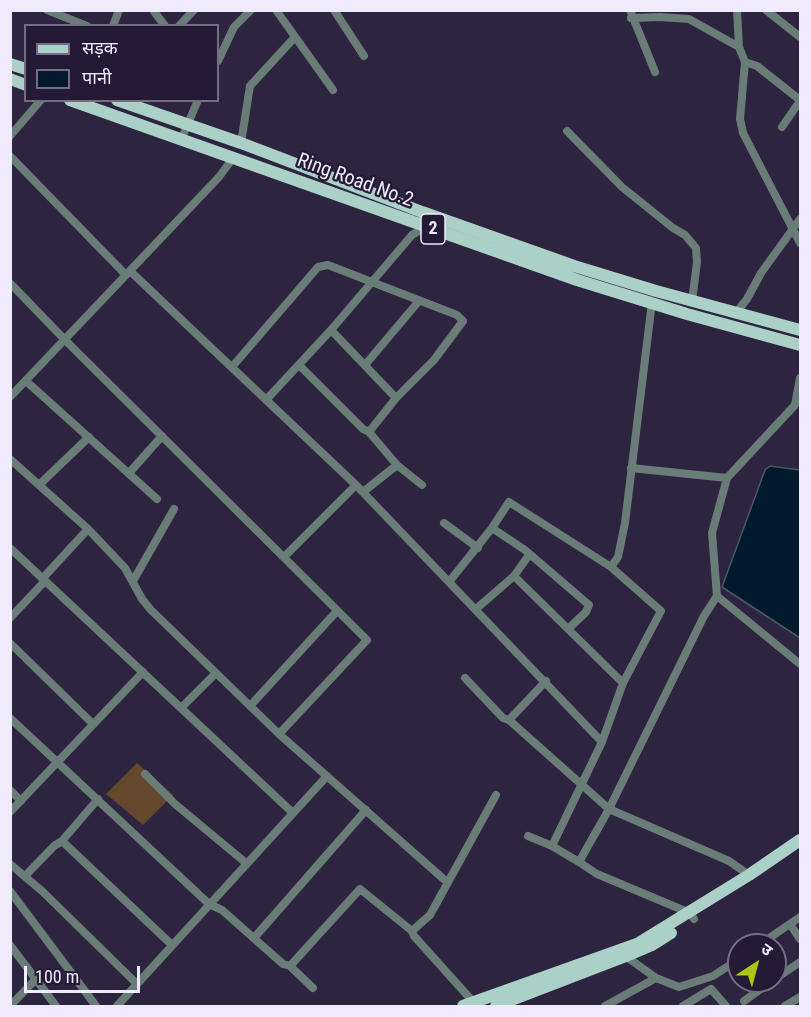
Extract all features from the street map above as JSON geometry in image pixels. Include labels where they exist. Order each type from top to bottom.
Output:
[{"type":"main road","name":"Ring Road No.2","points":[[75,102],[577,279],[652,303],[801,345]]},
{"type":"main road","name":"Ring Road No.2","points":[[123,102],[241,143],[422,212],[563,262],[692,301],[801,330]]},
{"type":"main road","points":[[692,916],[801,840]]},
{"type":"main road","points":[[496,1006],[622,953],[692,916],[801,849]]},
{"type":"main road","points":[[472,1005],[622,953]]},
{"type":"street","points":[[47,10],[83,24]]},
{"type":"street","points":[[79,10],[79,22]]},
{"type":"street","points":[[153,10],[164,24]]},
{"type":"street","points":[[182,24],[194,10]]},
{"type":"street","points":[[221,49],[234,27],[251,10]]},
{"type":"street","points":[[276,10],[333,90]]},
{"type":"street","points":[[334,10],[364,56]]},
{"type":"street","points":[[737,10],[739,47],[746,62],[740,118],[743,133],[801,243]]},
{"type":"street","points":[[766,10],[801,37]]},
{"type":"street","points":[[655,72],[630,14],[689,19],[739,47]]},
{"type":"street","points":[[241,143],[250,86],[295,37]]},
{"type":"street","points":[[746,62],[757,66],[801,101],[782,127]]},
{"type":"street","points":[[10,136],[39,102]]},
{"type":"street","points":[[181,140],[197,102]]},
{"type":"street","points":[[567,131],[622,187],[685,235],[696,248],[697,262],[692,301]]},
{"type":"street","points":[[10,156],[128,273],[356,485],[602,742]]},
{"type":"street","points":[[10,397],[219,177],[233,158]]},
{"type":"street","points":[[736,313],[801,219]]},
{"type":"street","points":[[266,400],[331,330],[412,235],[425,226]]},
{"type":"street","points":[[232,368],[318,267],[328,265],[457,315],[463,321],[434,360],[396,398],[369,432]]},
{"type":"street","points":[[10,283],[367,640],[279,734]]},
{"type":"street","points":[[365,365],[419,301]]},
{"type":"street","points":[[610,567],[618,557],[620,546],[652,303]]},
{"type":"street","points":[[331,330],[396,398]]},
{"type":"street","points":[[299,366],[363,429],[369,432],[397,465],[422,485]]},
{"type":"street","points":[[579,862],[609,809],[704,616],[717,596],[712,533],[728,478],[795,405],[801,378]]},
{"type":"street","points":[[26,381],[157,499]]},
{"type":"street","points":[[129,473],[162,436]]},
{"type":"street","points":[[39,485],[89,437]]},
{"type":"street","points":[[10,459],[88,529],[125,568],[142,599],[151,610],[250,706],[447,882]]},
{"type":"street","points":[[10,473],[18,465]]},
{"type":"street","points":[[363,492],[397,465]]},
{"type":"street","points":[[631,468],[728,478]]},
{"type":"street","points":[[284,557],[356,485]]},
{"type":"street","points":[[449,582],[478,548],[509,502],[610,567],[661,611],[623,683],[602,742],[552,846]]},
{"type":"street","points":[[133,581],[174,509]]},
{"type":"street","points":[[444,523],[478,548]]},
{"type":"street","points":[[492,528],[525,550],[589,605],[586,612],[568,629]]},
{"type":"street","points":[[10,618],[88,529]]},
{"type":"street","points":[[10,548],[293,813]]},
{"type":"street","points":[[476,609],[514,576],[529,555]]},
{"type":"street","points":[[514,576],[623,683]]},
{"type":"street","points":[[717,596],[801,663]]},
{"type":"street","points":[[250,706],[337,610]]},
{"type":"street","points":[[10,643],[93,723]]},
{"type":"street","points":[[10,812],[143,672]]},
{"type":"street","points":[[181,708],[216,673]]},
{"type":"street","points":[[465,678],[503,718],[509,720],[609,809],[729,861],[749,875]]},
{"type":"street","points":[[509,720],[546,681]]},
{"type":"street","points":[[10,718],[209,904],[222,910],[313,988]]},
{"type":"street","points":[[145,774],[175,804],[246,863]]},
{"type":"street","points":[[117,1006],[327,776]]},
{"type":"street","points":[[10,790],[21,801]]},
{"type":"street","points":[[412,931],[430,915],[496,795]]},
{"type":"street","points":[[25,876],[54,846],[62,841],[98,799]]},
{"type":"street","points":[[254,938],[366,810]]},
{"type":"street","points":[[528,836],[552,846],[597,873],[692,916]]},
{"type":"street","points":[[62,841],[172,945]]},
{"type":"street","points":[[10,864],[136,984]]},
{"type":"street","points":[[290,966],[360,889],[412,931],[472,1005]]},
{"type":"street","points":[[10,891],[96,1006]]},
{"type":"street","points":[[777,933],[801,917]]},
{"type":"street","points":[[790,924],[801,939]]},
{"type":"street","points":[[10,945],[56,1006]]},
{"type":"street","points":[[622,953],[656,978],[679,987],[713,976],[727,967]]},
{"type":"street","points":[[787,971],[801,962]]},
{"type":"street","points":[[10,1006],[36,978]]},
{"type":"street","points":[[605,1006],[656,978]]},
{"type":"street","points":[[684,1006],[711,989],[726,1006]]},
{"type":"street","points":[[744,1001],[755,993]]},
{"type":"street","points":[[785,1006],[801,997]]},
{"type":"shaded area","points":[[137,763],[173,795],[143,825],[106,794]]},
{"type":"water","points":[[770,466],[800,470],[800,638],[722,587],[765,470]]}]
